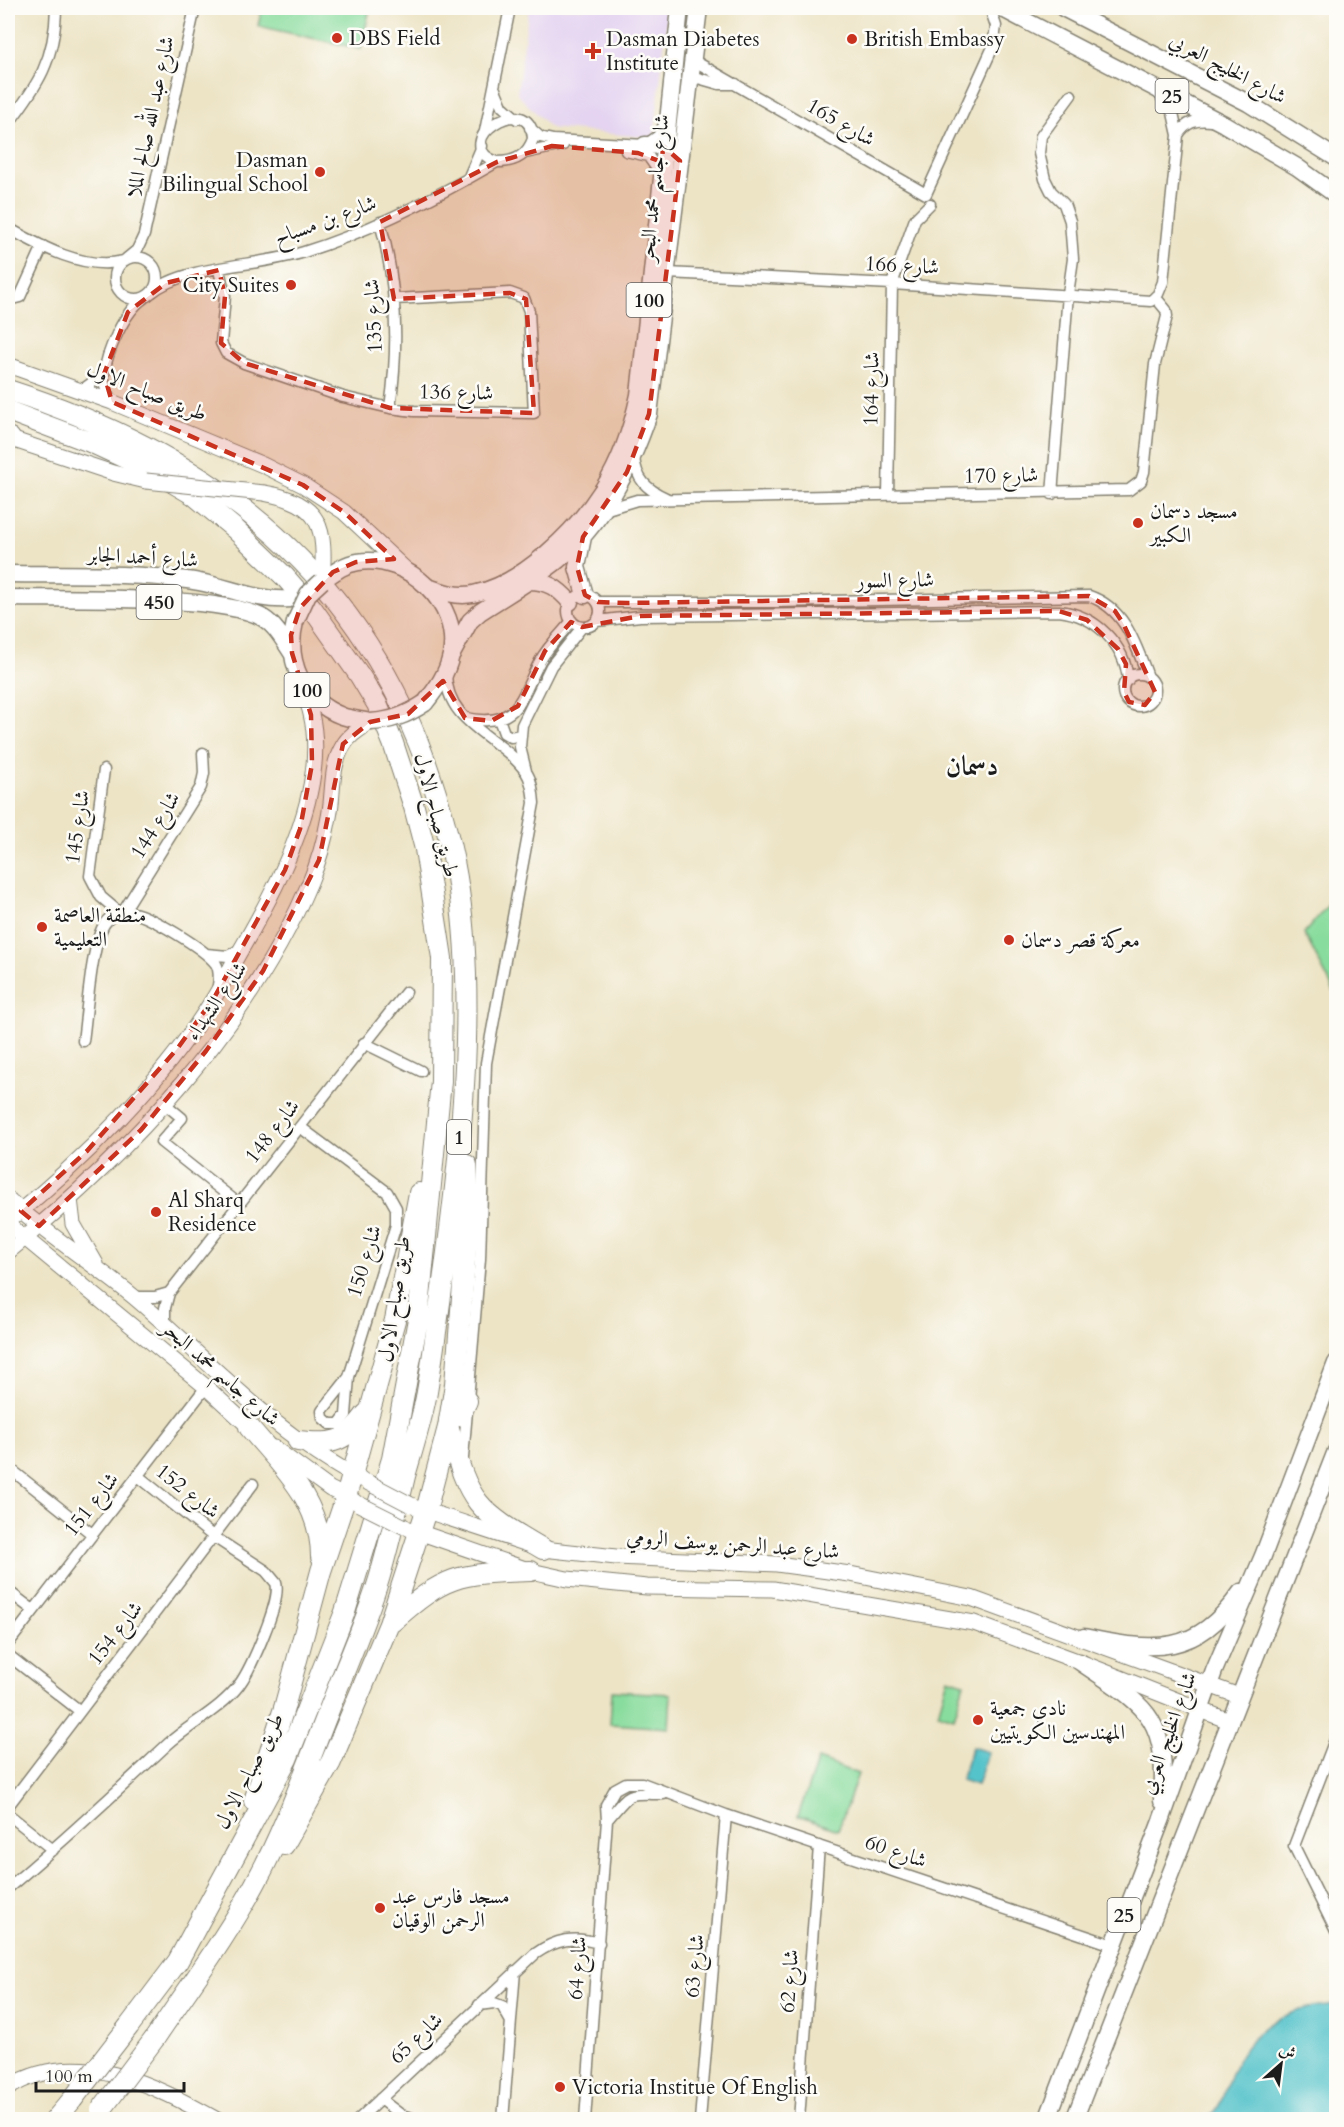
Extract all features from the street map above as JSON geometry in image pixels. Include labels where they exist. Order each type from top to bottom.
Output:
[{"type":"highway","name":"طريق صباح الاول","points":[[8,390],[133,438],[171,459],[225,494],[291,548],[334,597],[368,645],[411,723],[439,800],[453,854],[464,943],[461,1123],[452,1216],[426,1396],[378,1581],[304,1775],[259,1877],[229,1929],[98,2115]]},
{"type":"highway","name":"طريق صباح الاول","points":[[8,411],[90,442],[153,471],[194,495],[235,529],[285,577],[333,634],[377,704],[393,743],[425,849],[442,958],[441,1081],[418,1319],[392,1459],[345,1612],[287,1759],[178,1961],[55,2120]]},
{"type":"highway","points":[[241,1842],[284,1708],[321,1571],[352,1500],[359,1478],[370,1410],[394,1320],[441,1081]]},
{"type":"highway","points":[[259,1877],[288,1840],[310,1803],[331,1762],[390,1624],[418,1508],[449,1423],[455,1384],[469,1211],[468,1168],[461,1123]]},
{"type":"highway","points":[[449,1423],[461,1414],[467,1401]]},
{"type":"highway","points":[[298,1441],[320,1444],[345,1438],[370,1410]]},
{"type":"highway","points":[[449,1423],[462,1476],[480,1506],[495,1521],[543,1549]]},
{"type":"highway","points":[[249,1427],[297,1484],[314,1511],[321,1538],[321,1571]]},
{"type":"highway","points":[[390,1624],[422,1595],[455,1577],[531,1570]]},
{"type":"main road","name":"شارع جاسم محمد البحر","points":[[428,586],[451,594],[474,594],[512,577],[537,561],[582,518],[603,489],[623,450],[639,395],[663,146],[680,8]]},
{"type":"main road","name":"شارع جاسم محمد البحر","points":[[452,654],[470,621],[558,560],[583,537],[604,510],[634,456],[649,414],[699,8]]},
{"type":"main road","name":"25","points":[[1000,8],[1224,124],[1297,167],[1336,195]]},
{"type":"main road","name":"شارع الخليج العربي","points":[[1062,8],[1248,103],[1336,158]]},
{"type":"main road","points":[[645,145],[663,146],[676,152],[680,161]]},
{"type":"main road","name":"طريق صباح الاول","points":[[8,365],[112,402],[263,465],[303,485],[344,512],[411,574]]},
{"type":"main road","points":[[8,438],[113,473],[146,481],[264,494],[292,500],[312,513],[319,523],[325,547],[322,581]]},
{"type":"main road","points":[[583,537],[577,567],[584,599]]},
{"type":"main road","name":"100","points":[[363,561],[387,564],[411,574],[428,586],[440,602],[448,621],[452,654],[441,683],[425,703],[408,714],[389,720],[370,722],[342,716],[318,701],[299,681],[292,653],[291,635],[308,594],[322,581],[345,566],[363,561]]},
{"type":"main road","name":"شارع أحمد الجابر","points":[[8,574],[176,578],[263,599],[290,599],[308,594]]},
{"type":"main road","points":[[8,581],[43,575]]},
{"type":"main road","points":[[529,581],[540,581],[584,599]]},
{"type":"main road","name":"شارع أحمد الجابر","points":[[8,598],[156,601],[242,610],[265,620],[277,631],[292,653]]},
{"type":"main road","name":"شارع الشهداء","points":[[8,1223],[68,1170],[166,1064],[214,998],[285,870],[300,829],[314,743],[312,715],[299,681]]},
{"type":"main road","name":"شارع الشهداء","points":[[8,1252],[70,1200],[125,1147],[164,1103],[239,1007],[290,923],[319,860],[330,815],[338,757],[352,734],[370,722]]},
{"type":"main road","name":"شارع جاسم محمد البحر","points":[[8,1198],[39,1226],[133,1296],[259,1412],[298,1441],[359,1478],[418,1508]]},
{"type":"main road","points":[[70,1200],[73,1224],[103,1274]]},
{"type":"main road","name":"شارع جاسم محمد البحر","points":[[8,1223],[206,1387],[282,1454],[352,1500],[412,1530]]},
{"type":"main road","name":"شارع الخليج العربي","points":[[1047,2120],[1161,1821],[1209,1685],[1263,1556],[1336,1363]]},
{"type":"main road","name":"25","points":[[1074,2120],[1336,1451]]},
{"type":"main road","name":"شارع عبد الرحمن يوسف الرومي","points":[[418,1508],[543,1549],[650,1559],[777,1564],[850,1574],[971,1598],[1239,1696]]},
{"type":"main road","name":"شارع عبد الرحمن يوسف الرومي","points":[[412,1530],[531,1570],[567,1579],[647,1587],[717,1586],[773,1589],[897,1608],[974,1623],[1060,1654],[1229,1721]]},
{"type":"main road","points":[[1060,1654],[1068,1656],[1077,1649],[1077,1635],[1145,1646],[1166,1646],[1190,1640],[1211,1626],[1228,1609],[1263,1556]]},
{"type":"main road","points":[[1080,1662],[1138,1701],[1150,1717],[1164,1761],[1161,1821]]},
{"type":"main road","points":[[1089,2005],[1094,2000],[1102,1999],[1108,2002],[1111,2008],[1089,2065],[1089,2079]]},
{"type":"main road","points":[[8,2088],[51,2071],[90,2068],[144,2083],[217,2120]]},
{"type":"main road","points":[[1040,2120],[1054,2099]]},
{"type":"street","points":[[8,124],[36,87],[47,66],[56,8]]},
{"type":"street","name":"شارع عبد الله صالح الملا","points":[[124,260],[137,250],[144,235],[195,8]]},
{"type":"street","points":[[468,179],[482,145],[510,8]]},
{"type":"street","points":[[928,199],[993,47],[996,26],[990,8]]},
{"type":"street","name":"شارع 165","points":[[692,56],[698,63],[928,199]]},
{"type":"street","name":"شارع 165","points":[[688,84],[698,78],[719,84],[736,84]]},
{"type":"street","points":[[494,81],[499,102],[540,136],[553,140],[645,145],[658,136],[666,120]]},
{"type":"street","points":[[1149,84],[1169,106],[1178,135],[1164,272],[1156,298]]},
{"type":"street","points":[[1052,494],[1068,294],[1073,259],[1070,221],[1064,204],[1051,192],[1045,179],[1039,153],[1041,136],[1071,95]]},
{"type":"street","points":[[485,132],[500,119],[518,119]]},
{"type":"street","points":[[1178,135],[1184,127],[1195,121],[1224,124]]},
{"type":"street","points":[[525,153],[533,140],[530,128]]},
{"type":"street","points":[[482,145],[485,155],[497,162],[514,160],[525,153],[565,144],[639,153],[654,161],[661,176]]},
{"type":"street","name":"شارع بن مسباح","points":[[149,295],[166,283],[188,275],[301,254],[380,222],[468,179],[497,162]]},
{"type":"street","name":"شارع 164","points":[[888,495],[892,284],[915,219],[928,199]]},
{"type":"street","name":"شارع 135","points":[[380,222],[394,299],[396,357],[390,408]]},
{"type":"street","points":[[8,228],[43,246],[88,262],[110,276],[117,287],[131,299],[149,295]]},
{"type":"street","name":"شارع عبد الله صالح الملا","points":[[144,235],[146,251],[153,265]]},
{"type":"street","points":[[8,300],[20,297],[43,246]]},
{"type":"street","points":[[88,262],[106,264],[140,257],[153,265],[157,283],[149,295],[130,308],[121,324],[104,374],[105,386],[112,402]]},
{"type":"street","points":[[121,324],[121,303],[115,272],[124,260]]},
{"type":"street","name":"شارع بن مسباح","points":[[153,265],[166,272],[188,275]]},
{"type":"street","name":"شارع 136","points":[[219,270],[225,288],[220,338],[226,353],[244,363],[328,392],[390,408],[414,411],[534,413],[530,311],[524,297],[510,293],[394,299]]},
{"type":"street","name":"شارع 166","points":[[667,273],[1068,294],[1134,301],[1150,301],[1156,298]]},
{"type":"street","name":"شارع 170","points":[[604,510],[631,500],[1125,491],[1141,481],[1155,364],[1167,316],[1166,309],[1156,298]]},
{"type":"street","points":[[82,390],[104,374]]},
{"type":"street","points":[[634,456],[635,469],[641,482],[669,499]]},
{"type":"street","name":"شارع السور","points":[[584,599],[775,602],[1089,596],[1115,611],[1133,640],[1148,677]]},
{"type":"street","points":[[577,624],[568,613],[584,599],[600,611],[597,621]]},
{"type":"street","name":"شارع السور","points":[[577,624],[640,615],[1059,611],[1081,616],[1105,632],[1125,660],[1128,680]]},
{"type":"street","points":[[465,718],[499,719],[518,706],[545,651],[577,624]]},
{"type":"street","points":[[462,1476],[480,1258],[486,1063],[530,836],[534,803],[520,735],[522,725],[551,666],[577,624]]},
{"type":"street","points":[[446,671],[446,684],[451,702],[465,718],[526,771]]},
{"type":"street","points":[[1137,675],[1148,677],[1154,685],[1154,694],[1149,703],[1140,706],[1131,704],[1124,695],[1128,680],[1137,675]]},
{"type":"street","points":[[499,719],[504,733],[511,737],[520,735]]},
{"type":"street","name":"شارع 144","points":[[83,1041],[99,937],[107,921],[122,913],[201,787],[204,774],[203,753]]},
{"type":"street","name":"شارع 145","points":[[104,770],[90,876],[101,897],[122,913]]},
{"type":"street","points":[[122,913],[140,915],[151,920],[206,954],[219,971],[214,998]]},
{"type":"street","points":[[206,954],[228,956],[241,948]]},
{"type":"street","name":"شارع 148","points":[[169,1293],[406,992]]},
{"type":"street","points":[[364,1043],[421,1071]]},
{"type":"street","points":[[164,1103],[182,1118],[161,1142],[239,1204]]},
{"type":"street","name":"شارع 150","points":[[300,1127],[383,1188],[396,1208],[396,1225],[349,1377]]},
{"type":"street","points":[[133,1296],[155,1297],[169,1293]]},
{"type":"street","points":[[165,1325],[165,1308],[169,1293]]},
{"type":"street","name":"شارع 151","points":[[8,1644],[206,1387]]},
{"type":"street","points":[[8,1467],[92,1534]]},
{"type":"street","name":"شارع 152","points":[[138,1476],[214,1536]]},
{"type":"street","name":"شارع 154","points":[[8,1806],[254,1484]]},
{"type":"street","points":[[8,1888],[54,1850],[170,1743],[230,1695],[246,1674],[276,1599],[278,1588],[266,1571],[214,1536]]},
{"type":"street","points":[[8,1591],[33,1610]]},
{"type":"street","points":[[8,1655],[80,1711]]},
{"type":"street","points":[[1336,1737],[1294,1846],[1336,1931]]},
{"type":"street","name":"شارع 64","points":[[585,2120],[608,1799],[620,1785],[631,1781],[642,1782],[667,1794]]},
{"type":"street","name":"شارع 60","points":[[667,1794],[1113,1945]]},
{"type":"street","points":[[8,1814],[54,1850]]},
{"type":"street","name":"شارع 63","points":[[700,2120],[726,1815]]},
{"type":"street","name":"شارع 62","points":[[799,2120],[819,1846]]},
{"type":"street","name":"شارع 65","points":[[358,2120],[535,1954],[554,1942],[573,1938],[599,1942]]},
{"type":"street","points":[[502,2120],[506,2108],[515,1971]]},
{"type":"street","points":[[479,2005],[494,2003],[502,2006],[507,2012],[510,2024]]},
{"type":"street","points":[[380,2099],[401,2115],[419,2120]]},
{"type":"highlighted area","points":[[552,146],[638,153],[662,162],[663,146],[680,161],[649,414],[627,472],[583,537],[577,567],[585,595],[598,602],[628,603],[1089,596],[1115,611],[1123,623],[1155,692],[1145,705],[1129,702],[1124,692],[1126,664],[1118,649],[1087,620],[1059,611],[640,616],[582,627],[571,622],[545,651],[518,706],[491,721],[465,718],[443,681],[408,714],[370,722],[343,744],[319,860],[263,971],[206,1051],[141,1130],[39,1226],[21,1211],[87,1151],[177,1049],[214,998],[285,870],[300,829],[312,764],[311,715],[292,653],[291,635],[300,608],[333,572],[356,562],[394,559],[344,512],[303,485],[112,402],[104,374],[128,312],[166,283],[219,270],[225,296],[221,343],[244,363],[390,408],[534,413],[526,299],[510,293],[394,299],[380,222],[497,162]]},
{"type":"shaded area","name":"Dasman Diabetes Institute","points":[[529,8],[668,8],[654,138],[551,128],[517,94]]},
{"type":"green space","name":"DBS Field","points":[[262,8],[370,8],[361,49],[258,26]]},
{"type":"green space","points":[[1336,896],[1336,995],[1304,933]]},
{"type":"green space","points":[[948,1678],[964,1683],[954,1718],[938,1713]]},
{"type":"green space","points":[[612,1691],[671,1694],[669,1728],[610,1724]]},
{"type":"green space","points":[[818,1759],[858,1774],[838,1830],[798,1816]]},
{"type":"water","points":[[972,1747],[988,1752],[977,1785],[961,1780]]},
{"type":"water","points":[[1336,2004],[1336,2119],[1206,2119],[1217,2108],[1235,2065],[1255,2036],[1282,2017],[1298,2011]]},
{"type":"place","name":"DBS Field","points":[[337,38]]},
{"type":"place","name":"British Embassy","points":[[852,39]]},
{"type":"place","name":"Dasman Diabetes Institute","points":[[593,51]]},
{"type":"place","name":"Dasman Bilingual School","points":[[320,172]]},
{"type":"place","name":"City Suites","points":[[291,285]]},
{"type":"place","name":"مسجد دسمان الكبير","points":[[1138,523]]},
{"type":"place","name":"منطقة العاصمة التعليمية","points":[[42,927]]},
{"type":"place","name":"معركة قصر دسمان","points":[[1009,940]]},
{"type":"place","name":"Al Sharq Residence","points":[[156,1212]]},
{"type":"place","name":"نادي جمعية المهندسين الكويتيين","points":[[978,1720]]},
{"type":"place","name":"مسجد فارس عبد الرحمن الوقيان","points":[[380,1908]]},
{"type":"place","name":"Victoria Institue Of English","points":[[560,2087]]},
{"type":"district","name":"دسمان","points":[[972,766]]}]
